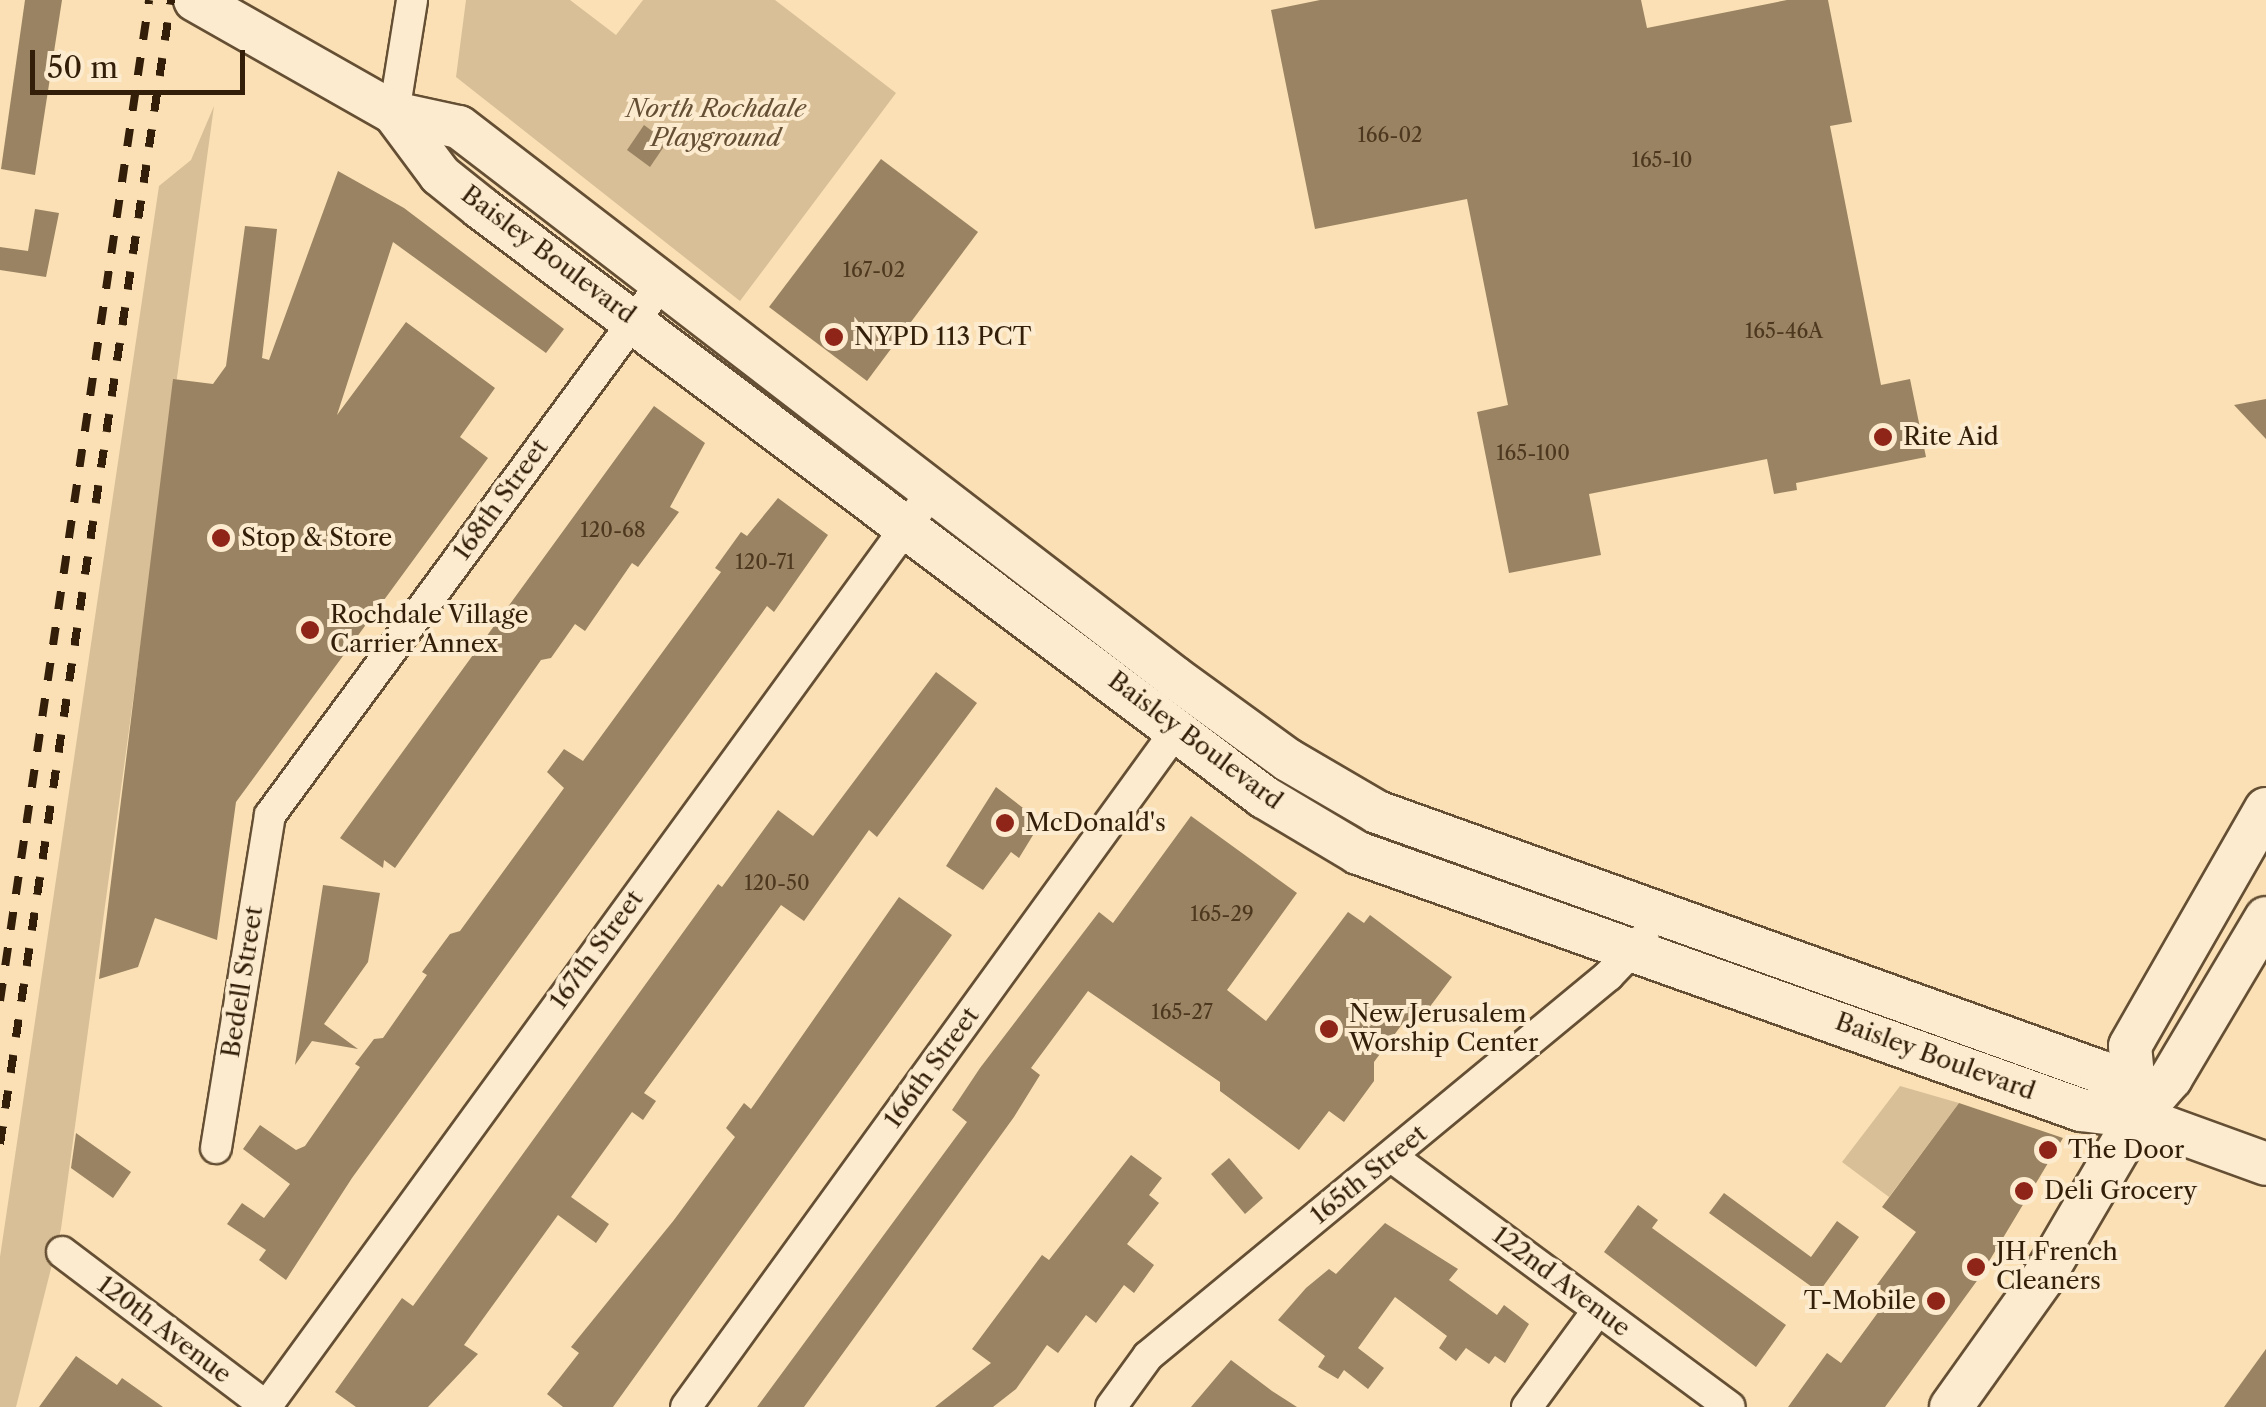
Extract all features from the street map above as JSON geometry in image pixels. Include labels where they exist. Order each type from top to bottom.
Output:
[{"type":"main road","name":"Baisley Boulevard","points":[[195,0],[394,113],[459,127],[662,283],[918,510]]},
{"type":"main road","name":"Baisley Boulevard","points":[[394,113],[440,175],[634,318],[918,510],[1191,714],[1377,812],[2101,1072],[2136,1117]]},
{"type":"main road","name":"Baisley Boulevard","points":[[1191,714],[1264,797],[1358,853],[2081,1110],[2136,1117],[2266,1164]]},
{"type":"main road","points":[[2136,1117],[2130,1046],[2259,837]]},
{"type":"main road","points":[[1951,1407],[2043,1278],[2136,1117],[2171,1078],[2266,918]]},
{"type":"street","points":[[394,113],[412,0]]},
{"type":"street","name":"168th Street","points":[[270,815],[662,283]]},
{"type":"street","name":"167th Street","points":[[266,1407],[918,510]]},
{"type":"street","name":"166th Street","points":[[686,1407],[1191,714]]},
{"type":"street","name":"Bedell Street","points":[[216,1148],[270,815]]},
{"type":"street","points":[[1637,952],[1657,911]]},
{"type":"street","name":"165th Street","points":[[1111,1407],[1148,1356],[1637,952]]},
{"type":"street","name":"122nd Avenue","points":[[1392,1157],[1730,1407]]},
{"type":"street","name":"120th Avenue","points":[[62,1252],[266,1407]]},
{"type":"street","points":[[1527,1407],[1598,1310]]},
{"type":"street","points":[[1086,1407],[1148,1356]]},
{"type":"green space","name":"North Rochdale Playground","points":[[466,0],[570,0],[616,35],[643,0],[775,0],[896,93],[740,301],[456,77]]},
{"type":"green space","points":[[214,106],[61,1229],[16,1407],[0,1407],[0,1257],[159,186],[191,160]]},
{"type":"green space","points":[[1900,1086],[1959,1103],[1889,1197],[1842,1162]]},
{"type":"building","points":[[25,0],[62,0],[35,175],[1,169]]},
{"type":"building","points":[[1320,0],[1641,0],[1647,28],[1787,0],[1828,0],[1852,122],[1830,126],[1881,385],[1910,379],[1926,457],[1796,483],[1797,490],[1774,494],[1767,459],[1589,494],[1601,555],[1509,573],[1477,412],[1508,405],[1467,199],[1315,229],[1271,10]]},
{"type":"building","points":[[644,125],[667,142],[650,167],[627,150]]},
{"type":"building","points":[[881,159],[978,232],[867,381],[769,307]]},
{"type":"building","points":[[338,171],[404,208],[564,329],[546,353],[393,242],[337,415],[406,322],[495,388],[460,437],[488,458],[236,802],[217,940],[155,918],[138,967],[99,979],[173,379],[213,384],[226,366],[245,226],[277,229],[262,358],[269,360]]},
{"type":"building","points":[[35,209],[59,213],[46,277],[0,270],[0,247],[28,251]]},
{"type":"building","points":[[2266,399],[2266,439],[2234,405]]},
{"type":"building","points":[[654,406],[705,443],[670,507],[679,512],[638,567],[632,563],[585,631],[575,624],[551,658],[541,660],[395,868],[384,860],[383,868],[340,838]]},
{"type":"building","points":[[778,498],[828,535],[774,612],[767,606],[352,1178],[286,1280],[259,1260],[266,1250],[227,1224],[242,1203],[264,1218],[290,1184],[243,1149],[260,1125],[296,1150],[305,1146],[360,1067],[355,1064],[374,1039],[383,1038],[427,975],[422,972],[450,934],[460,931],[564,788],[547,772],[564,749],[583,761],[721,572],[715,568],[741,532],[747,536]]},
{"type":"building","points":[[936,672],[977,703],[877,837],[869,830],[804,921],[781,905],[644,1093],[656,1101],[643,1120],[632,1112],[571,1197],[609,1224],[596,1243],[558,1215],[464,1345],[478,1354],[428,1407],[356,1407],[335,1392],[402,1298],[413,1306],[718,884],[722,887],[778,810],[813,836]]},
{"type":"building","points":[[996,787],[1041,822],[1019,858],[1011,852],[983,890],[946,866]]},
{"type":"building","points":[[1191,816],[1297,893],[1227,990],[1266,1021],[1348,912],[1364,923],[1370,915],[1452,977],[1423,1016],[1418,1013],[1408,1026],[1403,1023],[1374,1062],[1374,1081],[1344,1122],[1329,1111],[1299,1150],[1220,1091],[1220,1082],[1088,991],[1031,1068],[1040,1075],[1014,1117],[804,1407],[757,1407],[967,1122],[952,1110],[980,1068],[1099,912],[1113,923]]},
{"type":"building","points":[[323,885],[380,893],[368,962],[324,1024],[358,1049],[312,1041],[295,1065]]},
{"type":"building","points":[[899,897],[952,935],[613,1407],[563,1407],[547,1394],[579,1353],[571,1347],[674,1220],[735,1137],[726,1128],[744,1103],[751,1109]]},
{"type":"building","points":[[1959,1103],[2063,1138],[1979,1278],[1885,1407],[1788,1407],[1827,1353],[1841,1363],[1890,1296],[1876,1286],[1916,1232],[1882,1207]]},
{"type":"building","points":[[76,1133],[131,1172],[113,1198],[71,1168]]},
{"type":"building","points":[[1131,1155],[1162,1178],[1149,1195],[1159,1203],[1127,1244],[1154,1265],[1134,1293],[1124,1285],[1096,1323],[1086,1315],[1058,1353],[1047,1345],[1016,1389],[993,1407],[935,1407],[991,1363],[972,1349],[1042,1255],[1049,1260]]},
{"type":"building","points":[[1229,1158],[1263,1198],[1245,1214],[1211,1174]]},
{"type":"building","points":[[1724,1193],[1811,1257],[1837,1221],[1859,1237],[1819,1292],[1709,1213]]},
{"type":"building","points":[[1638,1205],[1658,1220],[1652,1228],[1786,1325],[1756,1367],[1604,1252]]},
{"type":"building","points":[[1385,1223],[1458,1269],[1449,1280],[1497,1315],[1504,1305],[1529,1324],[1505,1363],[1495,1356],[1489,1364],[1466,1348],[1456,1361],[1439,1348],[1447,1336],[1395,1297],[1358,1348],[1384,1368],[1368,1389],[1344,1370],[1338,1379],[1318,1367],[1325,1356],[1278,1320],[1306,1288],[1329,1269],[1336,1274]]},
{"type":"building","points":[[2266,1349],[2266,1407],[2224,1407]]},
{"type":"building","points":[[76,1356],[117,1385],[122,1378],[163,1407],[39,1407]]},
{"type":"building","points":[[1231,1360],[1272,1391],[1297,1407],[1191,1407]]},
{"type":"railway","points":[[0,1001],[149,0]]},
{"type":"railway","points":[[0,1144],[171,0]]},
{"type":"place","name":"NYPD 113 PCT","points":[[834,337]]},
{"type":"place","name":"Rite Aid","points":[[1883,437]]},
{"type":"place","name":"Stop & Store","points":[[221,538]]},
{"type":"place","name":"Rochdale Village Carrier Annex","points":[[310,630]]},
{"type":"place","name":"McDonald's","points":[[1005,823]]},
{"type":"place","name":"New Jerusalem Worship Center","points":[[1329,1029]]},
{"type":"place","name":"The Door","points":[[2048,1150]]},
{"type":"place","name":"Deli Grocery","points":[[2024,1191]]},
{"type":"place","name":"JH French Cleaners","points":[[1976,1267]]},
{"type":"place","name":"T-Mobile","points":[[1936,1301]]}]
